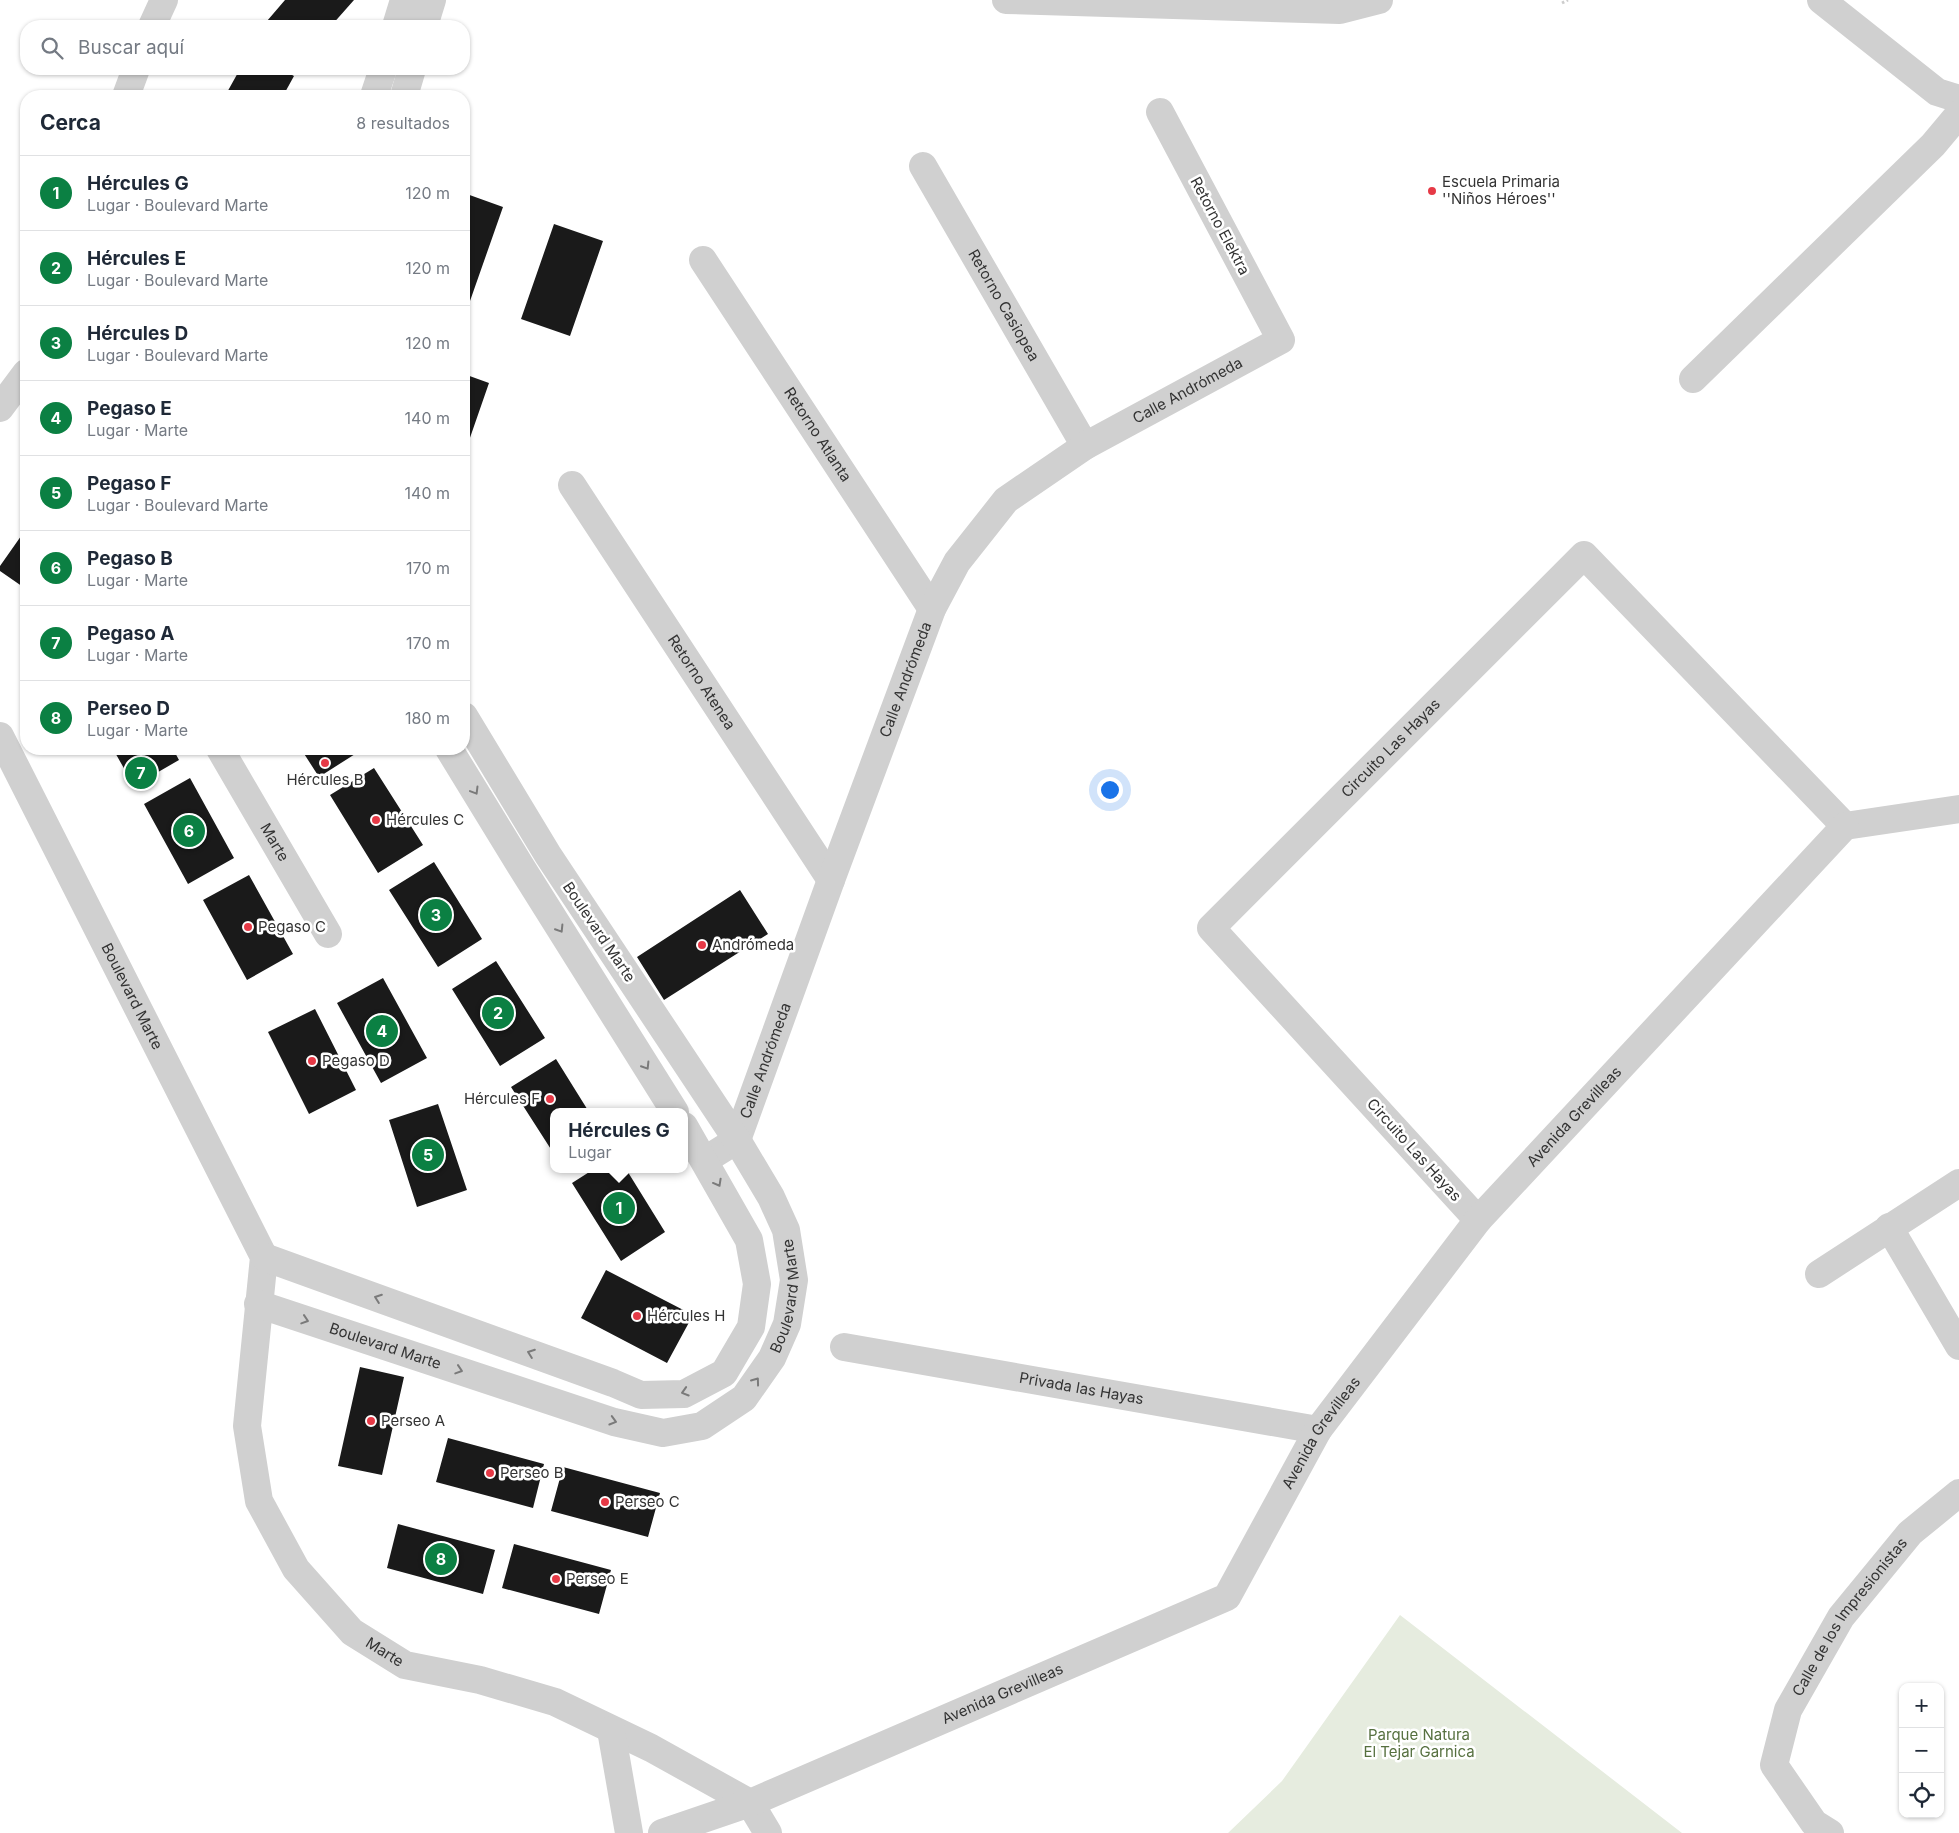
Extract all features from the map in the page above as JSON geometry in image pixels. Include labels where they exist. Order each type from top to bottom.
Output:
[{"type":"street","points":[[155,20],[164,0]]},
{"type":"street","points":[[398,20],[404,0]]},
{"type":"street","points":[[426,20],[432,0]]},
{"type":"street","points":[[1006,0],[1340,10],[1379,0]]},
{"type":"street","points":[[1821,0],[1938,92],[1959,99]]},
{"type":"street","points":[[128,90],[134,75]]},
{"type":"street","points":[[376,90],[381,75]]},
{"type":"street","points":[[406,90],[410,75]]},
{"type":"street","name":"Retorno Elektra","points":[[1160,112],[1281,340]]},
{"type":"street","points":[[1693,379],[1933,145],[1959,114]]},
{"type":"street","name":"Retorno Casiopea","points":[[923,166],[1085,446]]},
{"type":"street","name":"Retorno Atlanta","points":[[703,260],[932,609]]},
{"type":"street","name":"Calle Andrómeda","points":[[737,1140],[932,609],[956,562],[1006,500],[1085,446],[1281,340]]},
{"type":"street","points":[[0,408],[20,381]]},
{"type":"street","name":"Retorno Atenea","points":[[572,485],[831,880]]},
{"type":"street","name":"Circuito Las Hayas","points":[[1478,1220],[1211,928],[1584,555],[1845,826]]},
{"type":"street","name":"Boulevard Marte","points":[[258,1304],[614,1422],[663,1433],[702,1426],[744,1398],[772,1358],[786,1324],[794,1280],[786,1230],[771,1197],[737,1140],[548,855],[470,726]]},
{"type":"street","name":"Boulevard Marte","points":[[0,736],[264,1257],[613,1383],[641,1395],[684,1394],[724,1373],[751,1327],[757,1284],[750,1240],[688,1132]]},
{"type":"street","name":"Marte","points":[[224,755],[328,934]]},
{"type":"street","name":"Boulevard Marte","points":[[453,755],[672,1108]]},
{"type":"street","points":[[1845,826],[1959,809]]},
{"type":"street","name":"Avenida Grevilleas","points":[[662,1833],[750,1803],[1227,1597],[1318,1430],[1478,1220],[1845,826]]},
{"type":"street","points":[[705,1160],[737,1140]]},
{"type":"street","points":[[1819,1274],[1959,1183]]},
{"type":"street","points":[[1889,1227],[1959,1346]]},
{"type":"street","points":[[258,1304],[264,1257]]},
{"type":"street","name":"Marte","points":[[258,1304],[247,1426],[259,1501],[296,1569],[352,1632],[405,1666],[480,1680],[554,1702],[651,1748],[750,1803]]},
{"type":"street","name":"Privada las Hayas","points":[[844,1347],[1318,1430]]},
{"type":"street","name":"Calle de los Impresionistas","points":[[1830,1833],[1814,1823],[1774,1765],[1788,1710],[1841,1617],[1910,1532],[1959,1493]]},
{"type":"street","points":[[610,1730],[629,1833]]},
{"type":"street","points":[[750,1803],[768,1833]]},
{"type":"path","points":[[1562,4],[1568,0]]},
{"type":"green space","name":"Parque Natura El Tejar Garnica","points":[[1400,1615],[1682,1833],[1228,1833],[1282,1781]]},
{"type":"building","points":[[285,0],[354,0],[336,20],[268,20]]},
{"type":"building","points":[[237,75],[294,76],[286,90],[228,90]]},
{"type":"building","points":[[470,195],[503,207],[470,301]]},
{"type":"building","points":[[554,224],[603,241],[570,336],[521,319]]},
{"type":"building","points":[[470,376],[489,383],[470,438]]},
{"type":"building","points":[[20,538],[20,585],[0,571],[0,566]]},
{"type":"building","points":[[116,755],[176,755],[179,760],[134,786]]},
{"type":"building","name":"Hércules B","points":[[305,755],[354,755],[319,777]]},
{"type":"building","name":"Hércules C","points":[[374,768],[423,845],[378,873],[330,795]]},
{"type":"building","points":[[190,778],[234,858],[188,884],[144,804]]},
{"type":"building","points":[[434,862],[482,939],[438,967],[389,890]]},
{"type":"building","name":"Pegaso C","points":[[249,875],[293,954],[247,980],[203,900]]},
{"type":"building","name":"Andrómeda","points":[[740,890],[768,934],[664,1000],[637,957]]},
{"type":"building","points":[[496,961],[545,1038],[500,1066],[452,989]]},
{"type":"building","points":[[383,978],[427,1058],[381,1083],[337,1003]]},
{"type":"building","name":"Pegaso D","points":[[315,1009],[356,1090],[309,1114],[268,1032]]},
{"type":"building","name":"Hércules F","points":[[556,1059],[587,1108],[550,1108],[550,1148],[511,1087]]},
{"type":"building","points":[[438,1104],[467,1190],[417,1207],[389,1120]]},
{"type":"building","points":[[588,1173],[628,1173],[665,1232],[621,1261],[572,1183]]},
{"type":"building","name":"Hércules H","points":[[606,1270],[693,1315],[667,1363],[581,1318]]},
{"type":"building","name":"Perseo A","points":[[360,1367],[404,1377],[382,1475],[338,1466]]},
{"type":"building","name":"Perseo B","points":[[448,1438],[544,1464],[533,1508],[436,1482]]},
{"type":"building","name":"Perseo C","points":[[563,1467],[660,1493],[648,1537],[551,1511]]},
{"type":"building","points":[[398,1524],[495,1550],[483,1594],[387,1568]]},
{"type":"building","name":"Perseo E","points":[[514,1544],[611,1570],[599,1614],[502,1588]]},
{"type":"place","name":"Escuela Primaria ''Niños Héroes''","points":[[1432,191]]},
{"type":"place","name":"Hércules B","points":[[325,763]]},
{"type":"place","name":"Pegaso A","points":[[141,773]]},
{"type":"place","name":"Hércules C","points":[[376,820]]},
{"type":"place","name":"Pegaso B","points":[[189,831]]},
{"type":"place","name":"Hércules D","points":[[436,915]]},
{"type":"place","name":"Pegaso C","points":[[248,927]]},
{"type":"place","name":"Andrómeda","points":[[702,945]]},
{"type":"place","name":"Hércules E","points":[[498,1013]]},
{"type":"place","name":"Pegaso E","points":[[382,1031]]},
{"type":"place","name":"Pegaso D","points":[[312,1061]]},
{"type":"place","name":"Hércules F","points":[[550,1099]]},
{"type":"place","name":"Pegaso F","points":[[428,1155]]},
{"type":"place","name":"Hércules G","points":[[619,1208]]},
{"type":"place","name":"Hércules H","points":[[637,1316]]},
{"type":"place","name":"Perseo A","points":[[371,1421]]},
{"type":"place","name":"Perseo B","points":[[490,1473]]},
{"type":"place","name":"Perseo C","points":[[605,1502]]},
{"type":"place","name":"Perseo D","points":[[441,1559]]},
{"type":"place","name":"Perseo E","points":[[556,1579]]}]
